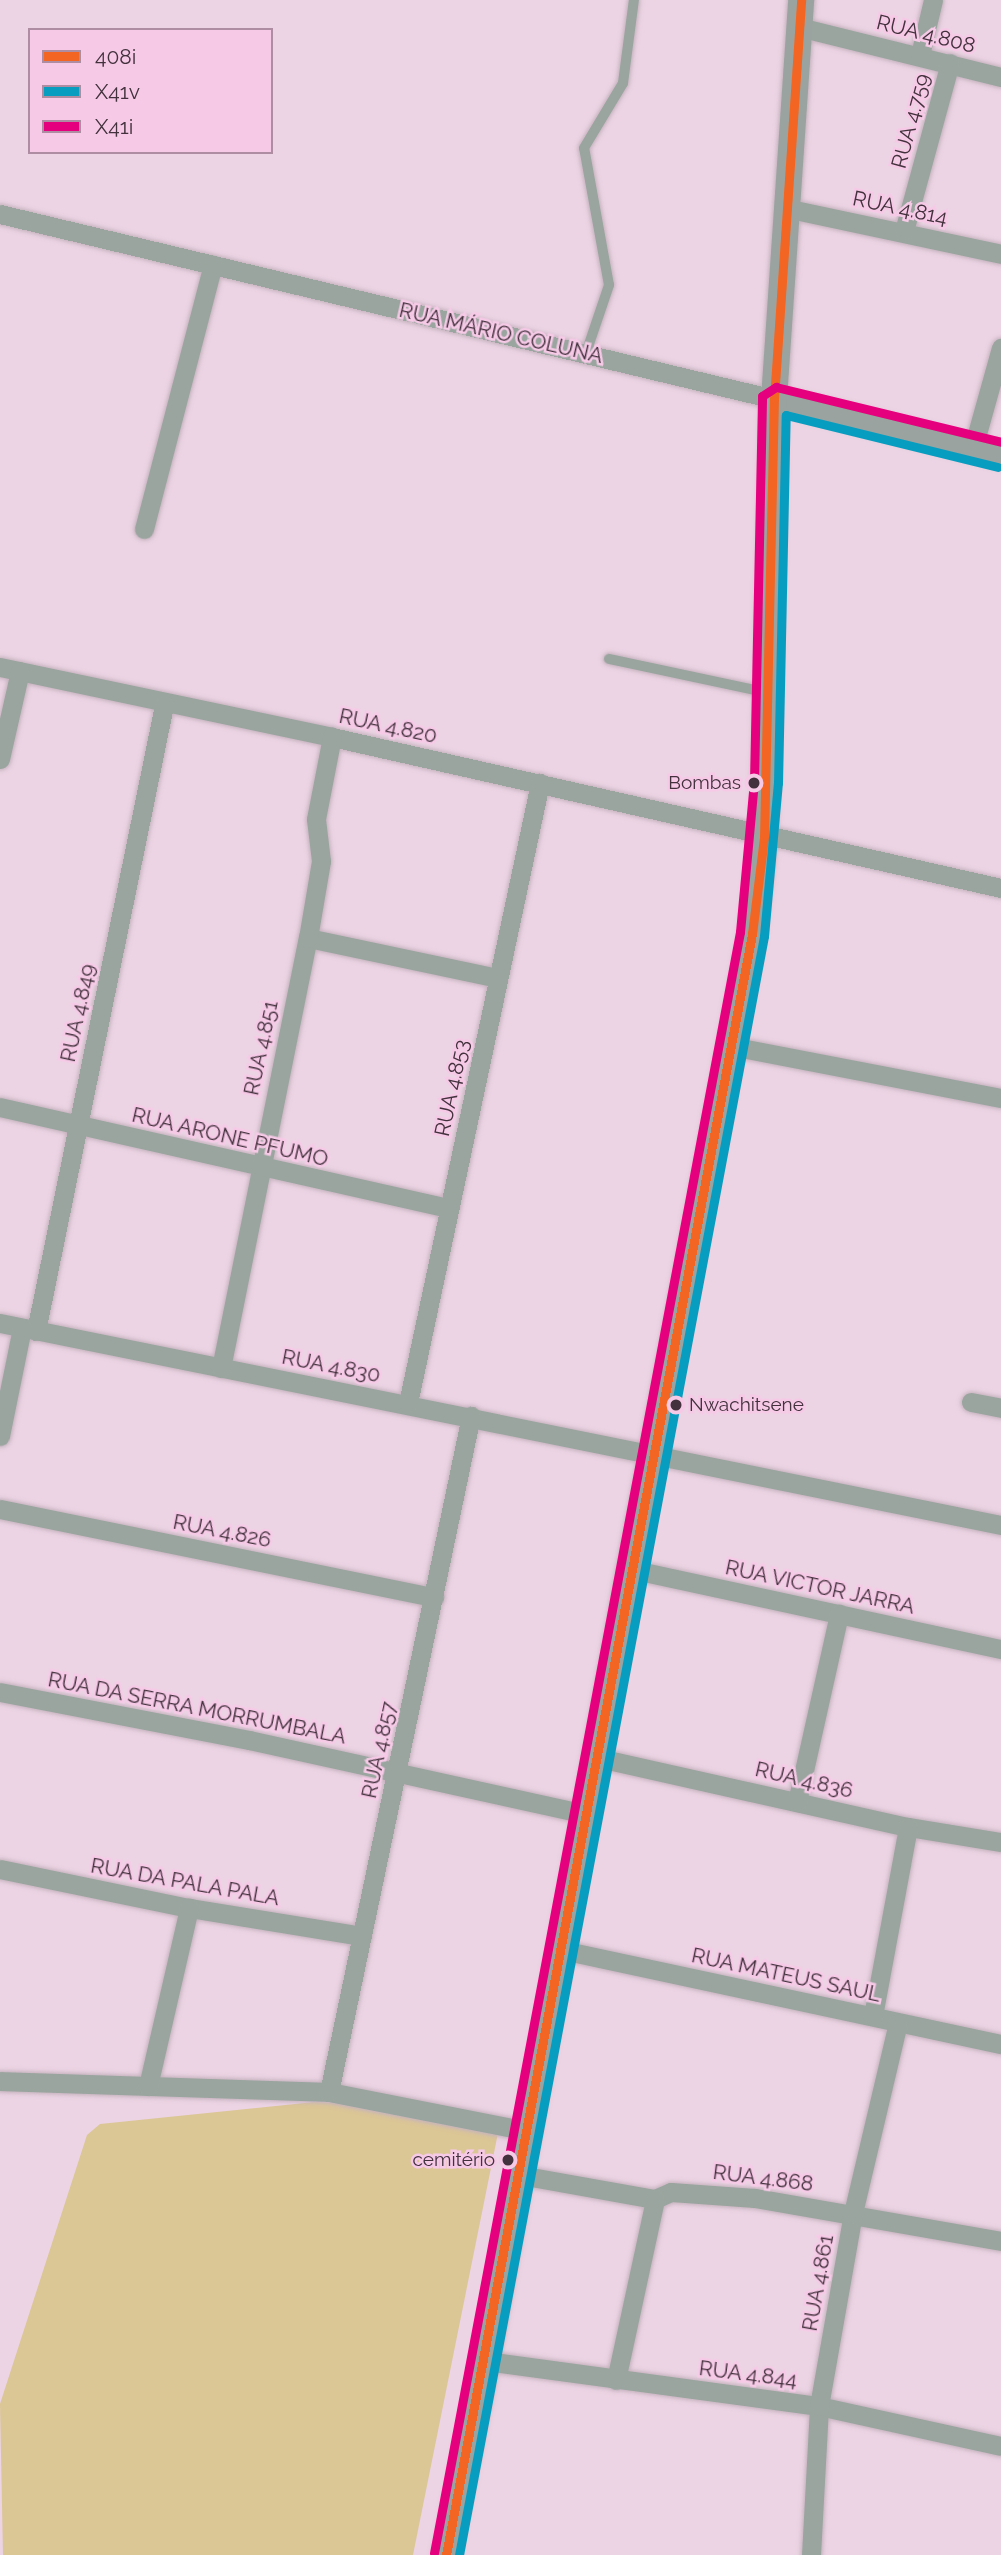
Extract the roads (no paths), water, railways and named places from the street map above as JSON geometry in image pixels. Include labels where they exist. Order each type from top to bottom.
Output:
[{"type":"street","points":[[446,2555],[486,2361],[527,2131],[589,1815],[630,1569],[731,1046],[764,838],[774,399],[790,209],[801,0]]},
{"type":"street","points":[[920,55],[933,0]]},
{"type":"street","name":"RUA 4.808","points":[[799,27],[1001,77]]},
{"type":"street","name":"RUA 4.759","points":[[904,231],[950,63]]},
{"type":"street","name":"RUA 4.814","points":[[790,209],[904,231],[1001,254]]},
{"type":"street","name":"RUA MÁRIO COLUNA","points":[[0,214],[1001,455]]},
{"type":"street","points":[[144,529],[213,265]]},
{"type":"street","points":[[973,448],[1001,348]]},
{"type":"street","points":[[0,759],[10,669]]},
{"type":"street","name":"RUA 4.820","points":[[10,669],[164,705],[332,737],[540,783],[764,838],[1001,888]]},
{"type":"street","name":"RUA 4.849","points":[[0,1436],[78,1125],[164,705]]},
{"type":"street","name":"RUA 4.851","points":[[221,1368],[259,1168],[308,937],[321,861],[318,808],[332,737]]},
{"type":"street","name":"RUA 4.853","points":[[408,1403],[540,783]]},
{"type":"street","points":[[308,937],[498,978]]},
{"type":"street","points":[[731,1046],[1001,1098]]},
{"type":"street","name":"RUA ARONE PFUMO","points":[[0,1107],[259,1168],[449,1208]]},
{"type":"street","name":"RUA 4.830","points":[[0,1324],[654,1452],[1001,1525]]},
{"type":"street","points":[[971,1402],[1001,1408]]},
{"type":"street","name":"RUA 4.857","points":[[329,2092],[471,1416]]},
{"type":"street","name":"RUA 4.826","points":[[0,1509],[434,1597]]},
{"type":"street","name":"RUA VICTOR JARRA","points":[[630,1569],[1001,1649]]},
{"type":"street","points":[[797,1802],[839,1614]]},
{"type":"street","name":"RUA DA SERRA MORRUMBALA","points":[[0,1692],[397,1772],[589,1815]]},
{"type":"street","name":"RUA 4.836","points":[[599,1758],[908,1827],[1001,1842]]},
{"type":"street","points":[[873,2016],[908,1827]]},
{"type":"street","name":"RUA DA PALA PALA","points":[[0,1869],[189,1908],[362,1936]]},
{"type":"street","points":[[148,2086],[189,1908]]},
{"type":"street","name":"RUA MATEUS SAUL","points":[[562,1951],[1001,2044]]},
{"type":"street","name":"RUA 4.861","points":[[811,2555],[819,2406],[853,2213],[898,2023]]},
{"type":"street","points":[[0,2081],[329,2092],[527,2131]]},
{"type":"street","name":"RUA 4.868","points":[[520,2175],[655,2199],[671,2192],[697,2192],[853,2213],[1001,2241]]},
{"type":"street","points":[[617,2381],[655,2199]]},
{"type":"street","name":"RUA 4.844","points":[[486,2361],[617,2381],[819,2406],[1001,2446]]},
{"type":"lane","points":[[586,353],[609,285],[584,148],[623,83],[634,0]]},
{"type":"lane","points":[[609,659],[768,693]]},
{"type":"place","name":"Bombas","points":[[754,783]]},
{"type":"place","name":"Nwachitsene","points":[[676,1405]]},
{"type":"place","name":"cemitério","points":[[508,2160]]}]
